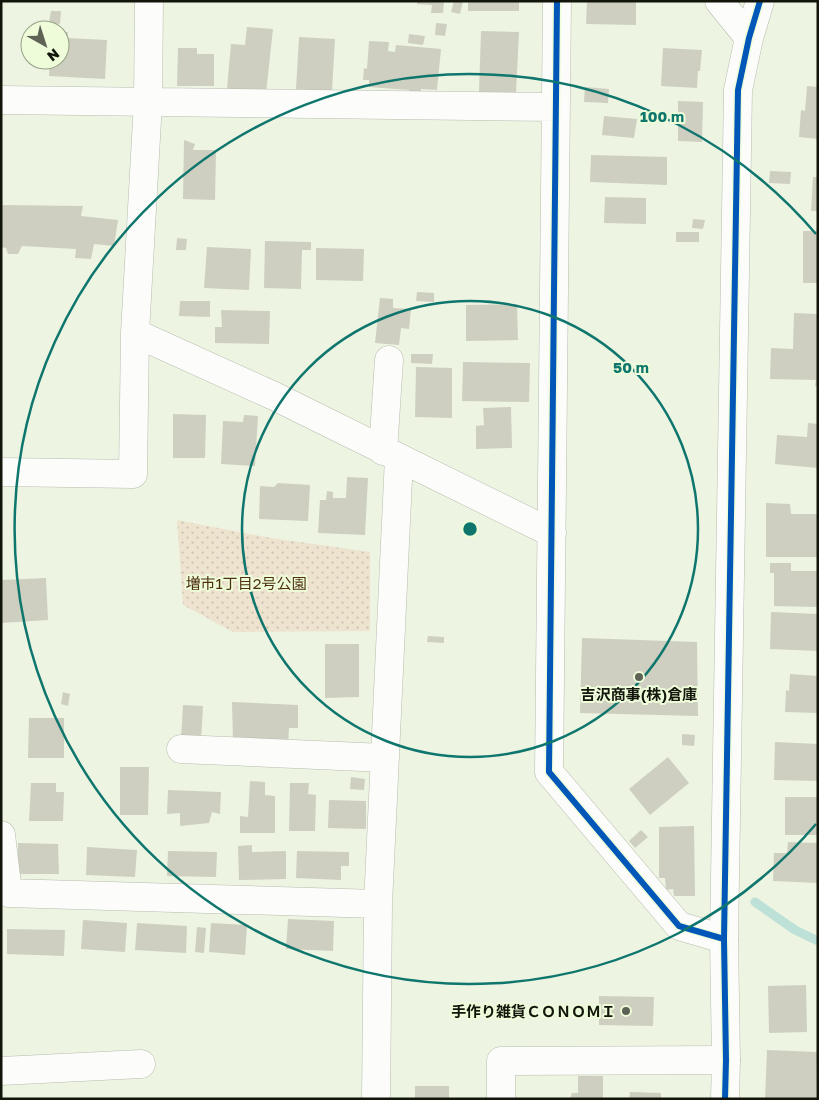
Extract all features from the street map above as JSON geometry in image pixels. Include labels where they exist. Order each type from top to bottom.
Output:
[{"type":"street","points":[[1,472],[133,474],[136,333],[148,102],[149,1]]},
{"type":"street","points":[[557,1],[549,772],[679,926],[724,938]]},
{"type":"street","points":[[719,1],[749,38]]},
{"type":"street","points":[[725,1099],[724,938],[738,90],[749,38],[760,1]]},
{"type":"street","points":[[1,100],[556,107]]},
{"type":"street","points":[[136,333],[274,396],[552,534]]},
{"type":"street","points":[[376,1099],[378,904],[385,758],[391,455],[388,360]]},
{"type":"street","points":[[181,749],[385,758]]},
{"type":"street","points":[[1,834],[8,893],[378,904]]},
{"type":"street","points":[[501,1099],[501,1061],[726,1060]]},
{"type":"street","points":[[1,1071],[141,1064]]},
{"type":"green space","name":"増市1丁目2号公園","points":[[177,520],[271,538],[370,552],[370,631],[233,632],[183,605]]},
{"type":"building","points":[[417,1],[444,1],[443,13],[431,13],[432,5],[417,4]]},
{"type":"building","points":[[454,1],[463,1],[460,14],[451,12]]},
{"type":"building","points":[[468,1],[519,1],[519,11],[468,11]]},
{"type":"building","points":[[587,1],[636,1],[636,25],[586,24]]},
{"type":"building","points":[[51,11],[61,11],[60,20],[50,20]]},
{"type":"building","points":[[436,23],[447,24],[445,36],[435,35]]},
{"type":"building","points":[[247,27],[273,29],[266,93],[227,89],[231,44],[245,45]]},
{"type":"building","points":[[481,31],[519,32],[516,93],[479,92]]},
{"type":"building","points":[[409,34],[425,36],[423,45],[408,43]]},
{"type":"building","points":[[299,37],[335,39],[332,91],[296,89]]},
{"type":"building","points":[[70,38],[107,40],[105,79],[49,76],[49,70],[70,70]]},
{"type":"building","points":[[369,41],[389,42],[388,51],[395,52],[396,45],[441,49],[437,90],[421,89],[420,99],[409,98],[409,90],[369,87],[369,80],[363,80],[364,68],[367,69]]},
{"type":"building","points":[[178,48],[197,48],[197,54],[214,54],[214,86],[177,86]]},
{"type":"building","points":[[663,48],[702,50],[697,88],[661,86]]},
{"type":"building","points":[[807,86],[818,87],[818,139],[799,137],[801,110],[805,111]]},
{"type":"building","points":[[585,87],[609,89],[608,103],[584,102]]},
{"type":"building","points":[[678,101],[703,102],[702,142],[678,141]]},
{"type":"building","points":[[604,116],[637,119],[634,138],[602,135]]},
{"type":"building","points":[[184,140],[195,144],[193,150],[216,150],[215,200],[183,199]]},
{"type":"building","points":[[591,155],[667,157],[667,185],[590,182]]},
{"type":"building","points":[[770,171],[791,172],[790,184],[769,183]]},
{"type":"building","points":[[813,177],[818,177],[818,211],[811,211]]},
{"type":"building","points":[[605,197],[646,198],[646,224],[604,223]]},
{"type":"building","points":[[1,205],[83,206],[81,216],[118,220],[114,246],[94,244],[91,259],[75,258],[76,249],[22,246],[18,254],[8,254],[6,248],[1,247]]},
{"type":"building","points":[[693,219],[705,220],[703,229],[692,228]]},
{"type":"building","points":[[803,231],[818,231],[818,283],[803,283]]},
{"type":"building","points":[[676,232],[699,232],[699,242],[676,242]]},
{"type":"building","points":[[177,238],[187,239],[186,250],[176,250]]},
{"type":"building","points":[[265,241],[311,242],[311,250],[302,250],[301,289],[264,288]]},
{"type":"building","points":[[207,247],[251,249],[249,290],[204,288]]},
{"type":"building","points":[[316,248],[364,249],[363,281],[316,280]]},
{"type":"building","points":[[417,292],[434,293],[434,302],[416,301]]},
{"type":"building","points":[[380,298],[393,299],[393,308],[411,309],[409,329],[401,328],[399,345],[375,343]]},
{"type":"building","points":[[180,301],[210,301],[210,317],[179,316]]},
{"type":"building","points":[[517,304],[518,340],[466,341],[466,305]]},
{"type":"building","points":[[221,310],[270,311],[269,344],[215,343],[215,327],[222,327]]},
{"type":"building","points":[[794,313],[818,314],[818,386],[815,386],[816,380],[770,379],[771,348],[793,349]]},
{"type":"building","points":[[411,354],[433,354],[432,364],[411,363]]},
{"type":"building","points":[[463,362],[530,363],[529,402],[462,401]]},
{"type":"building","points":[[416,367],[452,368],[452,418],[415,417]]},
{"type":"building","points":[[511,407],[512,448],[476,449],[476,426],[484,425],[483,408]]},
{"type":"building","points":[[173,414],[206,415],[205,458],[173,458]]},
{"type":"building","points":[[244,415],[258,416],[255,466],[221,464],[223,421],[243,422]]},
{"type":"building","points":[[808,423],[818,424],[818,468],[775,464],[777,435],[807,437]]},
{"type":"building","points":[[347,477],[368,478],[365,535],[318,533],[320,500],[326,500],[327,491],[333,492],[333,498],[346,498]]},
{"type":"building","points":[[278,483],[310,485],[308,521],[259,519],[260,486],[274,487]]},
{"type":"building","points":[[766,503],[790,504],[791,514],[818,514],[818,557],[766,557]]},
{"type":"building","points":[[770,563],[791,563],[791,571],[818,571],[818,607],[774,606],[774,573],[770,573]]},
{"type":"building","points":[[46,578],[48,620],[1,623],[1,580]]},
{"type":"building","points":[[771,612],[818,614],[818,651],[770,649]]},
{"type":"building","points":[[428,636],[444,637],[444,643],[427,642]]},
{"type":"building","name":"吉沢商事(株)倉庫","points":[[582,638],[697,642],[698,716],[580,713]]},
{"type":"building","points":[[325,644],[359,644],[359,697],[325,698]]},
{"type":"building","points":[[790,674],[818,676],[818,713],[785,712],[786,690],[789,691]]},
{"type":"building","points":[[63,692],[70,694],[68,706],[61,704]]},
{"type":"building","points":[[232,702],[298,705],[298,728],[289,728],[288,746],[233,741]]},
{"type":"building","points":[[183,705],[203,706],[201,740],[181,739]]},
{"type":"building","points":[[29,718],[64,718],[64,758],[28,758]]},
{"type":"building","points":[[682,734],[695,735],[694,746],[682,745]]},
{"type":"building","points":[[775,742],[818,744],[818,781],[774,780]]},
{"type":"building","points":[[668,757],[689,783],[650,815],[629,789]]},
{"type":"building","points":[[120,767],[149,767],[148,815],[120,815]]},
{"type":"building","points":[[351,777],[365,779],[364,790],[350,789]]},
{"type":"building","points":[[250,781],[265,782],[265,795],[275,796],[275,833],[240,833],[240,816],[248,817]]},
{"type":"building","points":[[31,783],[56,783],[56,792],[64,792],[63,821],[29,821]]},
{"type":"building","points":[[290,783],[309,783],[308,794],[316,795],[315,831],[289,831]]},
{"type":"building","points":[[168,790],[221,792],[220,814],[212,812],[209,823],[180,826],[180,813],[167,814]]},
{"type":"building","points":[[785,797],[818,797],[818,835],[785,835]]},
{"type":"building","points":[[329,800],[366,801],[366,829],[328,828]]},
{"type":"building","points":[[694,826],[695,896],[674,896],[673,889],[666,890],[665,878],[659,878],[659,827]]},
{"type":"building","points":[[641,830],[648,837],[635,848],[629,841]]},
{"type":"building","points":[[788,842],[818,843],[818,883],[773,881],[774,853],[787,853]]},
{"type":"building","points":[[18,843],[58,844],[59,874],[18,874]]},
{"type":"building","points":[[252,845],[252,852],[286,851],[286,879],[239,880],[238,846]]},
{"type":"building","points":[[87,847],[137,850],[135,877],[86,875]]},
{"type":"building","points":[[168,851],[217,852],[216,877],[167,876]]},
{"type":"building","points":[[297,851],[349,852],[349,866],[341,866],[341,880],[296,878]]},
{"type":"building","points":[[288,919],[334,921],[333,951],[286,949]]},
{"type":"building","points":[[83,920],[127,923],[125,952],[81,949]]},
{"type":"building","points":[[137,923],[187,926],[186,953],[135,950]]},
{"type":"building","points":[[211,923],[247,925],[245,955],[209,952]]},
{"type":"building","points":[[197,927],[206,928],[204,953],[195,952]]},
{"type":"building","points":[[7,929],[65,930],[64,956],[7,954]]},
{"type":"building","points":[[806,985],[807,1032],[769,1033],[768,986]]},
{"type":"building","name":"手作り雑貨ＣＯＮＯＭＩ","points":[[599,996],[654,997],[653,1026],[599,1025]]},
{"type":"building","points":[[767,1050],[817,1052],[816,1099],[765,1099]]},
{"type":"building","points":[[578,1076],[603,1076],[603,1099],[570,1099],[572,1093],[578,1093]]},
{"type":"building","points":[[415,1086],[449,1086],[449,1099],[415,1099]]},
{"type":"building","points":[[630,1092],[661,1093],[661,1099],[629,1099]]},
{"type":"waterway","points":[[755,902],[795,930],[818,941]]},
{"type":"cycle path","points":[[557,1],[549,772],[679,926],[724,939]]},
{"type":"cycle path","points":[[725,1099],[724,939],[738,90],[749,38],[760,1]]},
{"type":"place","name":"吉沢商事(株)倉庫","points":[[639,677]]},
{"type":"place","name":"手作り雑貨ＣＯＮＯＭＩ","points":[[626,1011]]}]
